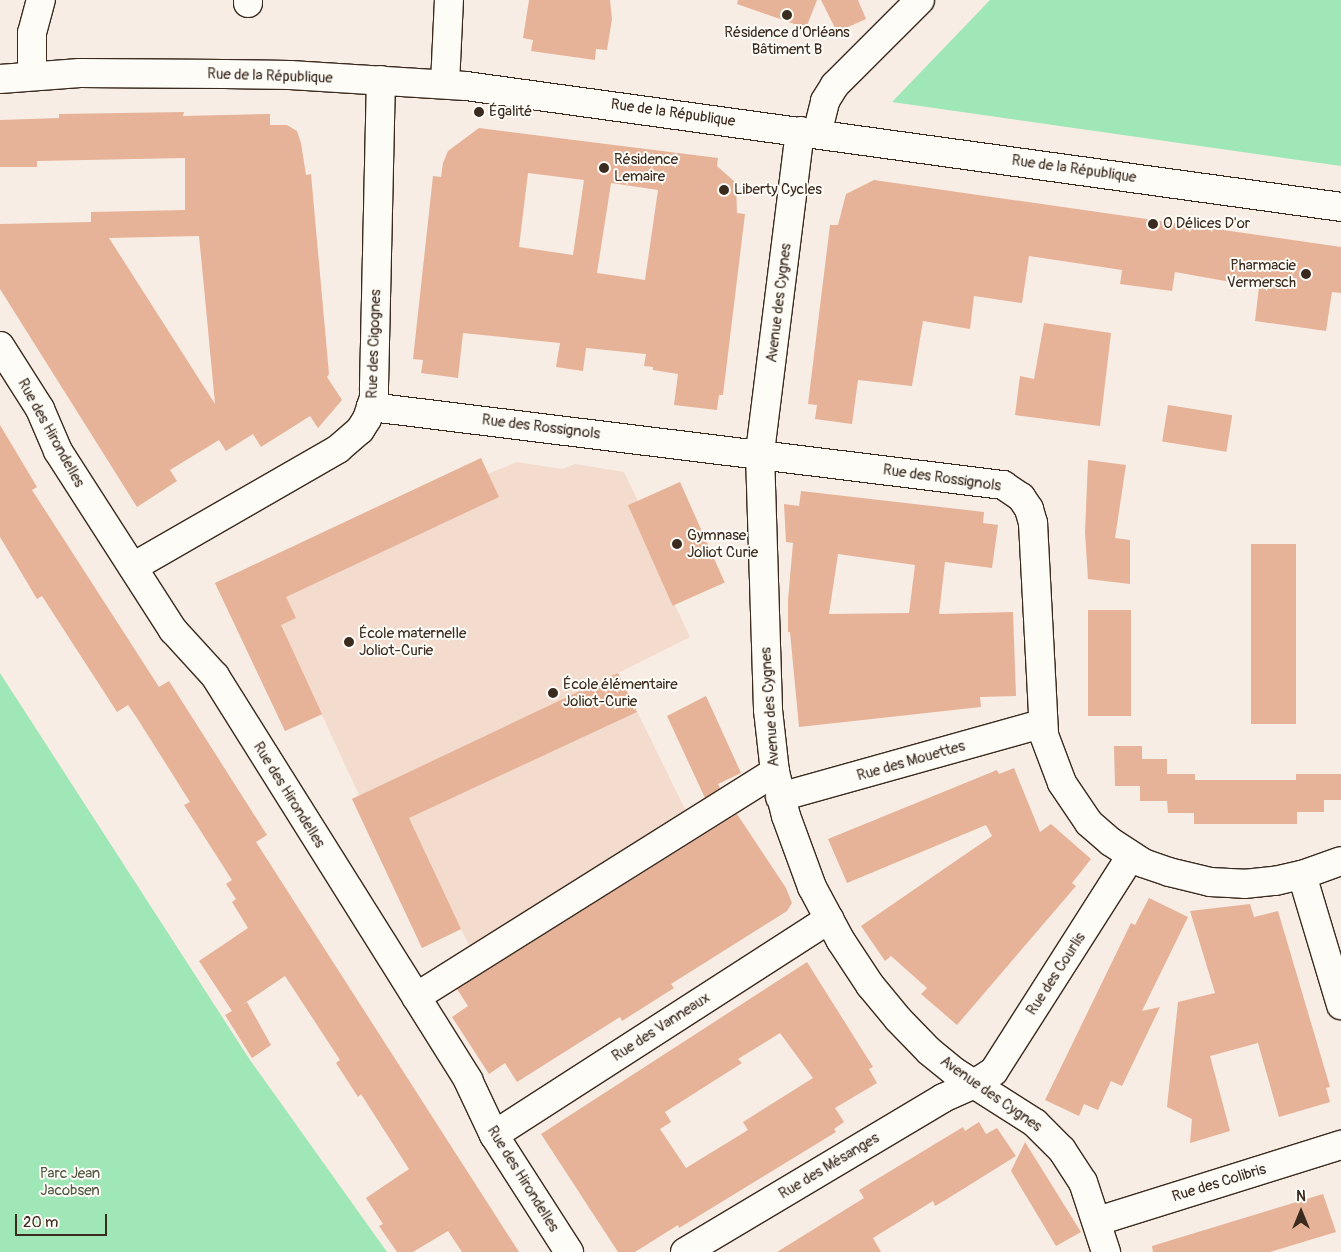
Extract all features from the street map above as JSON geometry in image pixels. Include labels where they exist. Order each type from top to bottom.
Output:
[{"type":"street","points":[[32,75],[32,33],[41,0]]},
{"type":"street","points":[[444,84],[449,0]]},
{"type":"street","name":"Avenue des Cygnes","points":[[920,0],[835,85],[809,132],[760,454],[765,658],[770,733],[778,784],[803,865],[829,919],[870,985],[929,1051],[974,1084],[1035,1123],[1053,1140],[1078,1171],[1098,1221],[1106,1252]]},
{"type":"street","name":"Rue de la République","points":[[0,79],[32,75],[80,73],[224,74],[381,80],[493,88],[1341,207]]},
{"type":"street","name":"Rue des Cigognes","points":[[133,567],[338,449],[360,430],[371,407],[374,386],[381,80]]},
{"type":"street","name":"Rue des Hirondelles","points":[[0,346],[40,408],[58,451],[173,630],[215,676],[468,1080],[494,1135],[569,1252]]},
{"type":"street","name":"Rue des Rossignols","points":[[371,407],[989,482],[1010,488],[1021,497],[1029,509],[1034,530],[1042,724],[1051,759],[1072,801],[1098,832],[1131,856],[1169,872],[1210,882],[1260,883],[1302,875],[1341,861]]},
{"type":"street","name":"Rue des Mouettes","points":[[416,997],[778,784],[1042,724]]},
{"type":"street","name":"Rue des Courlis","points":[[974,1084],[994,1071],[1131,856]]},
{"type":"street","points":[[1302,875],[1341,1005]]},
{"type":"street","name":"Rue des Vanneaux","points":[[494,1135],[829,919]]},
{"type":"street","name":"Rue des Mésanges","points":[[686,1252],[943,1098],[974,1084]]},
{"type":"street","name":"Rue des Colibris","points":[[1098,1221],[1341,1145]]},
{"type":"shaded area","name":"École élémentaire Joliot-Curie","points":[[481,458],[488,474],[517,462],[562,469],[575,464],[624,472],[638,501],[628,506],[690,637],[618,673],[687,813],[471,949],[461,929],[422,948],[352,799],[359,795],[322,715],[285,731],[215,583]]},
{"type":"green space","points":[[990,0],[1341,0],[1341,166],[892,102]]},
{"type":"green space","name":"Parc Jean Jacobsen","points":[[0,673],[250,1060],[387,1252],[0,1252]]},
{"type":"building","points":[[529,0],[610,0],[612,19],[607,50],[596,49],[595,60],[531,51],[533,40],[523,38]]},
{"type":"building","points":[[738,0],[817,0],[806,28],[737,4]]},
{"type":"building","points":[[821,0],[858,0],[866,19],[837,32]]},
{"type":"building","points":[[184,112],[183,116],[270,114],[270,125],[287,125],[297,131],[301,143],[306,175],[311,174],[329,374],[327,377],[342,400],[318,428],[310,416],[261,447],[253,434],[226,451],[219,440],[170,470],[177,481],[137,507],[0,289],[0,224],[91,222],[91,212],[185,210],[185,158],[37,161],[37,167],[0,167],[0,120],[59,118],[59,114]],"holes":[[[199,236],[215,404],[109,238]]]},
{"type":"building","points":[[479,128],[718,158],[717,166],[736,183],[737,213],[745,214],[723,395],[719,395],[717,410],[674,405],[678,374],[653,370],[653,367],[644,366],[646,354],[586,348],[583,371],[556,367],[560,343],[463,333],[458,378],[421,373],[423,360],[413,359],[433,176],[441,177],[443,163],[448,151]],"holes":[[[528,173],[584,180],[573,255],[519,247]],[[611,183],[658,190],[645,280],[597,273]]]},
{"type":"building","points":[[874,180],[1341,247],[1341,293],[1332,292],[1326,331],[1255,321],[1259,287],[1175,272],[1172,291],[1120,284],[1122,270],[1029,256],[1022,303],[974,296],[970,329],[923,321],[912,386],[858,380],[852,424],[815,419],[817,405],[808,404],[830,225],[838,225],[846,194]]},
{"type":"building","points":[[1044,323],[1111,333],[1100,426],[1015,415],[1020,376],[1034,379]]},
{"type":"building","points":[[1168,405],[1232,415],[1226,452],[1162,442]]},
{"type":"building","points":[[0,425],[37,487],[32,490],[159,687],[169,681],[267,835],[256,842],[519,1252],[462,1252],[448,1231],[413,1252],[397,1252],[379,1226],[383,1224],[366,1198],[409,1169],[361,1094],[358,1097],[336,1063],[340,1060],[285,976],[239,1007],[247,1002],[271,1045],[252,1058],[225,1015],[232,1011],[199,961],[248,928],[232,902],[236,899],[226,884],[232,880],[184,805],[190,802],[137,718],[128,705],[117,712],[42,596],[37,599],[0,537]]},
{"type":"building","points":[[481,458],[499,497],[286,597],[296,618],[281,625],[322,714],[285,731],[215,583]]},
{"type":"building","points":[[1088,460],[1126,465],[1115,538],[1130,540],[1130,584],[1088,579],[1085,533]]},
{"type":"building","name":"Gymnase Joliot Curie","points":[[680,482],[725,582],[673,606],[628,505]]},
{"type":"building","points":[[801,491],[984,512],[983,523],[998,525],[992,568],[945,562],[939,614],[1013,612],[1016,696],[980,697],[981,707],[799,727],[790,632],[788,632],[788,600],[793,543],[786,542],[784,504],[799,506]],"holes":[[[838,554],[915,565],[909,613],[829,614]]]},
{"type":"building","points":[[1251,544],[1296,544],[1296,724],[1251,724]]},
{"type":"building","points":[[1088,610],[1131,610],[1131,716],[1088,716]]},
{"type":"building","points":[[618,673],[637,712],[409,818],[461,929],[422,948],[352,799]]},
{"type":"building","points":[[706,696],[741,773],[718,784],[720,788],[705,798],[667,716]]},
{"type":"building","points":[[1114,746],[1142,746],[1142,759],[1167,759],[1167,774],[1195,774],[1195,780],[1296,780],[1296,774],[1341,774],[1341,800],[1324,800],[1324,812],[1297,812],[1297,824],[1194,824],[1194,813],[1168,813],[1167,801],[1140,801],[1140,786],[1115,786]]},
{"type":"building","points":[[1014,768],[1040,832],[1051,824],[1091,859],[1072,883],[1076,886],[957,1025],[921,994],[927,988],[891,956],[885,961],[861,926],[992,836],[986,825],[847,883],[828,839],[997,770],[999,774]]},
{"type":"building","points":[[737,814],[786,888],[792,903],[787,911],[671,984],[674,988],[622,1021],[620,1017],[517,1082],[505,1063],[489,1074],[452,1017],[468,1006],[457,989]]},
{"type":"building","points":[[1149,898],[1188,917],[1142,1011],[1160,1007],[1122,1086],[1111,1081],[1098,1110],[1084,1104],[1079,1116],[1045,1100],[1131,923],[1135,925]]},
{"type":"building","points":[[1250,904],[1254,917],[1278,911],[1330,1087],[1326,1088],[1330,1102],[1279,1117],[1258,1043],[1210,1056],[1230,1131],[1190,1143],[1192,1119],[1167,1107],[1178,1002],[1215,993],[1190,911]]},
{"type":"building","points":[[807,962],[873,1067],[869,1069],[877,1083],[835,1108],[844,1122],[834,1129],[836,1132],[679,1228],[678,1225],[635,1252],[618,1252],[541,1134]],"holes":[[[780,1033],[813,1078],[743,1122],[748,1130],[686,1168],[660,1129],[671,1122],[665,1112],[742,1063],[738,1059]]]},
{"type":"building","points":[[979,1122],[986,1134],[997,1128],[1016,1156],[935,1206],[933,1201],[873,1238],[881,1252],[777,1252],[864,1198],[859,1190],[963,1127],[965,1131]]},
{"type":"building","points":[[1025,1142],[1081,1232],[1056,1246],[1011,1171]]},
{"type":"building","points":[[1323,1194],[1336,1232],[1270,1252],[1153,1252],[1152,1246]]},
{"type":"place","name":"Résidence d'Orléans Bâtiment B","points":[[787,15]]},
{"type":"place","name":"Égalité","points":[[479,112]]},
{"type":"place","name":"Résidence Lemaire","points":[[604,168]]},
{"type":"place","name":"Liberty Cycles","points":[[724,190]]},
{"type":"place","name":"O Délices D'or","points":[[1153,224]]},
{"type":"place","name":"Pharmacie Vermersch","points":[[1306,274]]},
{"type":"place","name":"Gymnase Joliot Curie","points":[[677,544]]},
{"type":"place","name":"École maternelle Joliot-Curie","points":[[349,642]]},
{"type":"place","name":"École élémentaire Joliot-Curie","points":[[553,693]]}]
